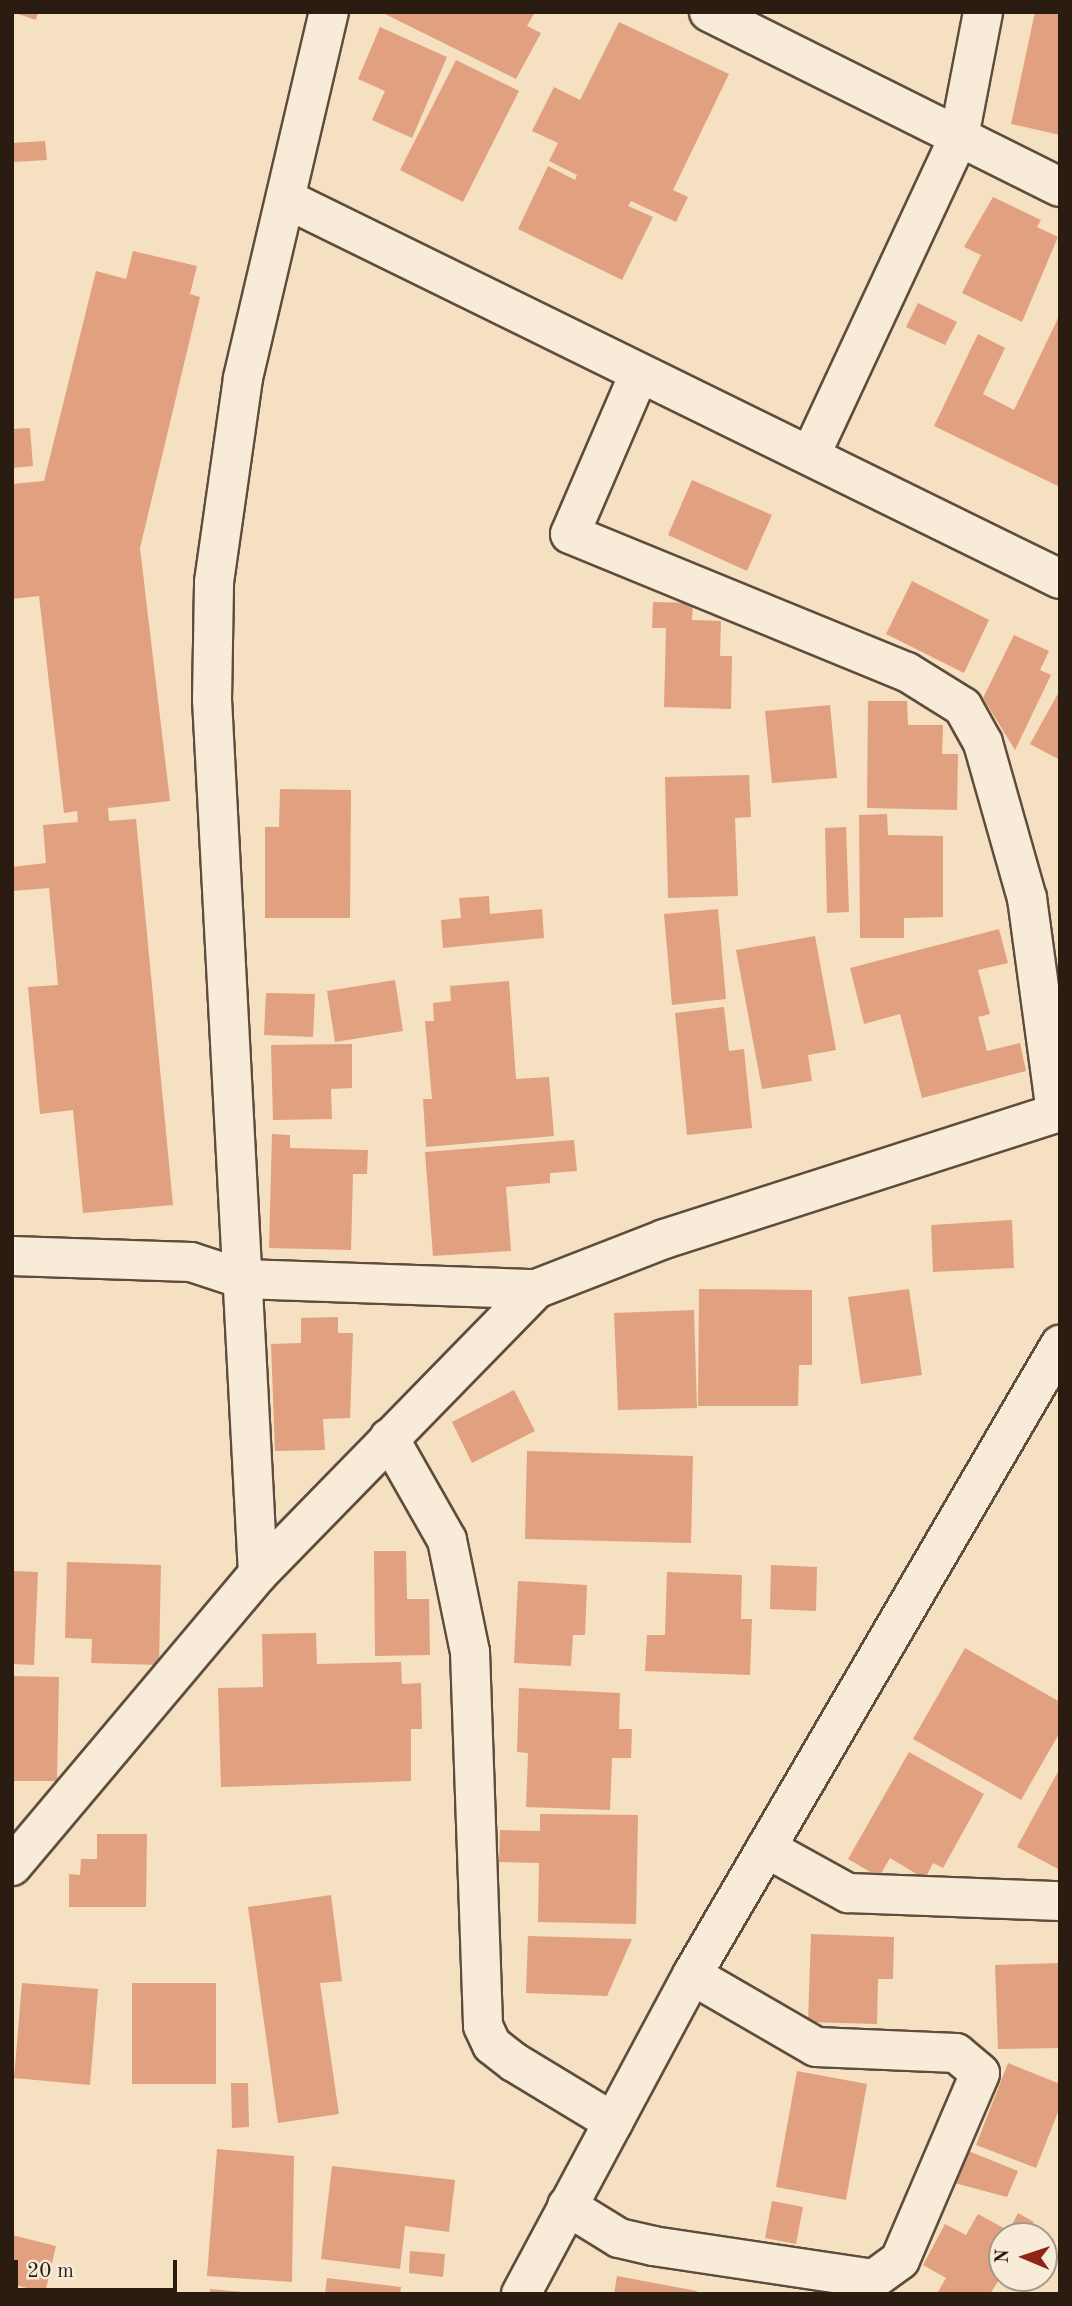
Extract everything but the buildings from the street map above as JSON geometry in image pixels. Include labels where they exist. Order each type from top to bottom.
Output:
[{"type":"street","points":[[258,1574],[212,700],[214,582],[229,449],[329,12]]},
{"type":"street","points":[[709,12],[1060,187]]},
{"type":"street","points":[[811,454],[959,137],[983,12]]},
{"type":"street","points":[[286,199],[639,374],[811,454],[1060,579]]},
{"type":"street","points":[[12,1256],[191,1262],[243,1279],[537,1289],[664,1239],[1058,1113],[1027,898],[983,743],[963,707],[907,672],[570,534],[639,374]]},
{"type":"street","points":[[12,1866],[258,1574],[537,1289]]},
{"type":"street","points":[[521,2294],[692,1975],[1056,1362]]},
{"type":"street","points":[[389,1438],[447,1540],[470,1653],[483,2026],[492,2045],[514,2062],[613,2122]]},
{"type":"street","points":[[766,1848],[848,1893],[1060,1901]]},
{"type":"street","points":[[567,2206],[619,2238],[653,2246],[874,2278],[900,2260],[980,2073],[956,2053],[816,2047],[692,1975]]}]
